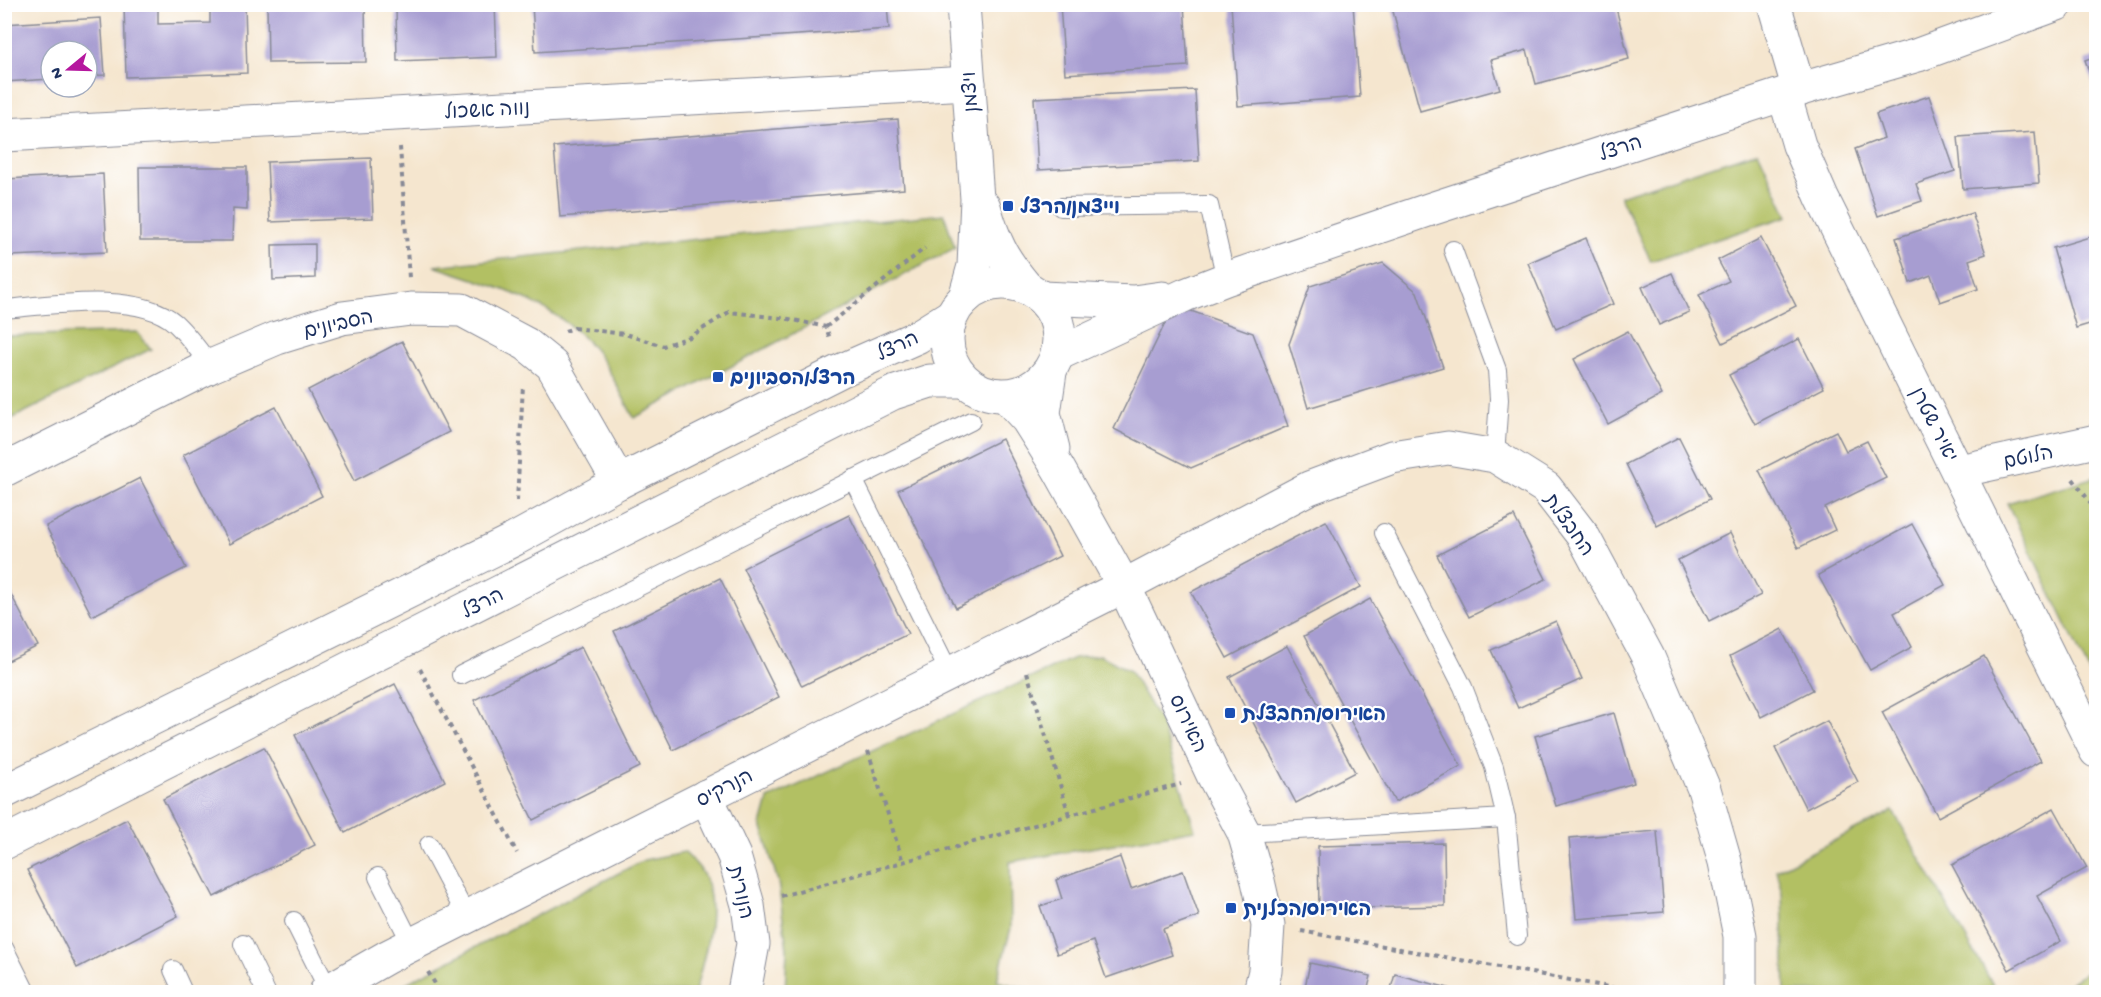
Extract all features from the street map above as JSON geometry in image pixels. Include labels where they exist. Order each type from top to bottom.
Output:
[{"type":"street","name":"ויצמן","points":[[958,307],[975,266],[977,200],[963,4]]},
{"type":"street","name":"יאיר שטרן","points":[[1774,4],[1792,92],[1798,145],[1822,198],[2097,751]]},
{"type":"street","name":"הרצל","points":[[1054,363],[1185,295],[1226,279],[1431,209],[1792,92],[1918,55],[2057,4]]},
{"type":"street","name":"נווה אשכול","points":[[4,135],[969,83]]},
{"type":"street","name":"ויצמן","points":[[975,179],[993,240],[1005,262],[1034,293]]},
{"type":"street","points":[[994,283],[1011,283],[1034,293],[1052,310],[1058,324],[1060,340],[1054,363],[1038,384],[1023,393],[1006,396],[991,395],[964,381],[954,367],[948,350],[947,332],[958,307],[979,288],[994,283]]},
{"type":"street","name":"הרצל","points":[[1034,293],[1133,302],[1185,295]]},
{"type":"street","name":"הרצל","points":[[4,792],[514,540],[619,482],[840,371],[918,337],[958,307]]},
{"type":"street","name":"הסביונים","points":[[4,470],[211,366],[277,338],[342,318],[411,309],[462,310],[526,344],[552,365],[619,482]]},
{"type":"street","name":"האירוס","points":[[1054,363],[1044,413],[1058,468]]},
{"type":"street","name":"הרצל","points":[[4,843],[893,393],[930,381],[964,381]]},
{"type":"street","name":"האירוס","points":[[1006,396],[1026,419],[1058,468],[1124,586],[1244,833],[1268,925],[1265,971],[1260,993]]},
{"type":"street","name":"הלוטם","points":[[1959,471],[2097,441]]},
{"type":"street","name":"החבצלת","points":[[1124,586],[1309,488],[1392,457],[1448,448],[1496,456],[1546,488],[1583,536],[1648,657],[1704,789],[1725,862],[1740,936],[1740,993]]},
{"type":"street","name":"הנרקיס","points":[[327,992],[387,957],[467,916],[1124,586]]},
{"type":"street","name":"הנורית","points":[[706,796],[734,856],[748,905],[753,944],[744,993]]},
{"type":"lane","points":[[1061,207],[1209,205],[1226,279]]},
{"type":"lane","points":[[1453,250],[1497,370],[1499,399],[1496,456]]},
{"type":"lane","points":[[4,309],[100,302],[151,309],[174,322],[211,366]]},
{"type":"lane","points":[[461,675],[971,421]]},
{"type":"lane","points":[[853,479],[950,674]]},
{"type":"lane","points":[[1384,533],[1463,687],[1494,767],[1506,818],[1517,936]]},
{"type":"lane","points":[[1244,833],[1506,818]]},
{"type":"lane","points":[[429,845],[467,916]]},
{"type":"lane","points":[[378,877],[411,945]]},
{"type":"lane","points":[[294,921],[327,992]]},
{"type":"lane","points":[[243,944],[266,993]]},
{"type":"lane","points":[[4,948],[26,993]]},
{"type":"lane","points":[[173,970],[183,993]]},
{"type":"path","points":[[398,114],[411,309]]},
{"type":"path","points":[[826,327],[925,248]]},
{"type":"path","points":[[514,540],[526,344],[574,328],[625,334],[663,346],[690,337],[729,312],[789,319],[826,327]]},
{"type":"path","points":[[826,327],[840,371]]},
{"type":"path","points":[[1017,640],[1069,815]]},
{"type":"path","points":[[405,641],[533,883]]},
{"type":"path","points":[[859,720],[903,862]]},
{"type":"path","points":[[748,905],[1214,775]]},
{"type":"path","points":[[1268,925],[1636,993]]},
{"type":"green space","points":[[1758,151],[1788,216],[1651,261],[1620,196]]},
{"type":"green space","points":[[944,214],[955,248],[634,418],[611,374],[595,350],[561,319],[521,297],[434,266]]},
{"type":"green space","points":[[137,332],[151,349],[5,422],[5,336]]},
{"type":"green space","points":[[2096,477],[2096,686],[2007,503]]},
{"type":"green space","points":[[1100,655],[1130,671],[1161,723],[1195,830],[1010,862],[1011,928],[997,981],[1039,992],[785,992],[787,949],[778,882],[761,825],[768,799],[1074,658]]},
{"type":"green space","points":[[1893,811],[1997,992],[1785,992],[1782,893],[1776,870]]},
{"type":"green space","points":[[684,852],[700,869],[707,883],[710,898],[710,930],[695,992],[389,992],[644,860]]},
{"type":"green space","points":[[2096,966],[2096,992],[2057,992]]},
{"type":"building","points":[[124,4],[158,4],[158,24],[210,23],[210,4],[245,4],[247,73],[126,77]]},
{"type":"building","points":[[267,4],[365,4],[366,62],[268,63]]},
{"type":"building","points":[[396,4],[495,4],[497,57],[397,61]]},
{"type":"building","points":[[532,4],[887,4],[889,29],[535,52]]},
{"type":"building","points":[[1060,4],[1184,4],[1188,66],[1065,74]]},
{"type":"building","points":[[1231,4],[1353,4],[1360,97],[1238,106]]},
{"type":"building","points":[[1391,4],[1615,4],[1629,59],[1536,84],[1527,50],[1491,60],[1500,89],[1420,111]]},
{"type":"building","points":[[101,18],[105,75],[99,75],[99,39],[39,39],[39,80],[4,82],[4,24]]},
{"type":"building","points":[[2096,56],[2096,92],[2085,60]]},
{"type":"building","points":[[1195,90],[1199,161],[1038,170],[1034,98]]},
{"type":"building","points":[[1929,96],[1955,171],[1916,184],[1922,201],[1878,216],[1855,149],[1884,138],[1876,114]]},
{"type":"building","points":[[898,119],[904,189],[560,217],[554,147]]},
{"type":"building","points":[[2035,132],[2039,183],[1963,189],[1958,137]]},
{"type":"building","points":[[371,158],[373,218],[270,222],[267,162]]},
{"type":"building","points":[[139,167],[247,167],[247,210],[233,209],[232,241],[140,241]]},
{"type":"building","points":[[103,174],[107,252],[10,256],[6,179]]},
{"type":"building","points":[[1972,213],[1986,254],[1969,260],[1978,289],[1940,302],[1931,275],[1910,283],[1896,238]]},
{"type":"building","points":[[2096,235],[2096,322],[2076,328],[2053,248]]},
{"type":"building","points":[[1586,238],[1613,304],[1556,329],[1528,263]]},
{"type":"building","points":[[1761,238],[1796,306],[1723,343],[1699,295],[1729,281],[1718,260]]},
{"type":"building","points":[[315,244],[315,278],[273,280],[272,245]]},
{"type":"building","points":[[1383,263],[1417,292],[1443,367],[1308,408],[1289,344],[1310,286]]},
{"type":"building","points":[[1672,273],[1689,312],[1659,325],[1642,287]]},
{"type":"building","points":[[1174,305],[1253,333],[1288,426],[1191,468],[1114,429]]},
{"type":"building","points":[[1628,331],[1662,395],[1608,424],[1574,359]]},
{"type":"building","points":[[1799,339],[1824,388],[1755,424],[1729,375]]},
{"type":"building","points":[[402,341],[449,432],[354,481],[308,390]]},
{"type":"building","points":[[276,407],[322,496],[229,544],[183,455]]},
{"type":"building","points":[[1836,431],[1846,451],[1867,441],[1886,478],[1825,508],[1835,530],[1798,548],[1759,470]]},
{"type":"building","points":[[1679,437],[1710,499],[1657,526],[1626,464]]},
{"type":"building","points":[[1002,439],[1060,556],[956,608],[898,490]]},
{"type":"building","points":[[140,478],[186,568],[92,616],[46,526]]},
{"type":"building","points":[[849,515],[908,634],[802,686],[743,568]]},
{"type":"building","points":[[1514,516],[1546,579],[1469,617],[1437,555]]},
{"type":"building","points":[[1326,521],[1361,587],[1227,658],[1191,592]]},
{"type":"building","points":[[1912,524],[1945,585],[1894,613],[1912,647],[1870,670],[1818,575]]},
{"type":"building","points":[[1730,533],[1761,595],[1709,621],[1678,560]]},
{"type":"building","points":[[720,578],[779,697],[673,750],[614,631]]},
{"type":"building","points":[[4,581],[38,646],[4,663]]},
{"type":"building","points":[[1370,599],[1461,766],[1395,802],[1304,636]]},
{"type":"building","points":[[1556,621],[1582,679],[1518,708],[1491,650]]},
{"type":"building","points":[[1782,629],[1813,690],[1761,717],[1730,656]]},
{"type":"building","points":[[1287,646],[1355,772],[1296,803],[1229,677]]},
{"type":"building","points":[[581,647],[640,767],[533,820],[474,700]]},
{"type":"building","points":[[1984,656],[2041,761],[1938,817],[1882,712]]},
{"type":"building","points":[[395,684],[445,781],[345,833],[295,735]]},
{"type":"building","points":[[1614,713],[1634,783],[1556,806],[1535,736]]},
{"type":"building","points":[[1827,721],[1858,782],[1806,809],[1775,748]]},
{"type":"building","points":[[264,747],[315,845],[214,897],[163,799]]},
{"type":"building","points":[[2054,808],[2087,868],[2037,896],[2061,941],[2009,970],[1952,865]]},
{"type":"building","points":[[127,819],[178,916],[77,968],[27,870]]},
{"type":"building","points":[[1657,831],[1664,912],[1576,919],[1569,838]]},
{"type":"building","points":[[1444,843],[1445,906],[1319,909],[1318,846]]},
{"type":"building","points":[[1120,857],[1131,889],[1183,871],[1199,916],[1163,929],[1172,955],[1106,978],[1093,941],[1057,954],[1040,906],[1062,899],[1056,880]]},
{"type":"building","points":[[1310,963],[1371,976],[1367,992],[1304,992]]},
{"type":"building","points":[[1395,974],[1456,990],[1455,992],[1390,992]]},
{"type":"place","name":"וייצמן/הרצל","points":[[1008,206]]},
{"type":"place","name":"הרצל/הסביונים","points":[[718,377]]},
{"type":"place","name":"האירוס/החבצלת","points":[[1230,713]]},
{"type":"place","name":"האירוס/הכלנית","points":[[1231,908]]}]
